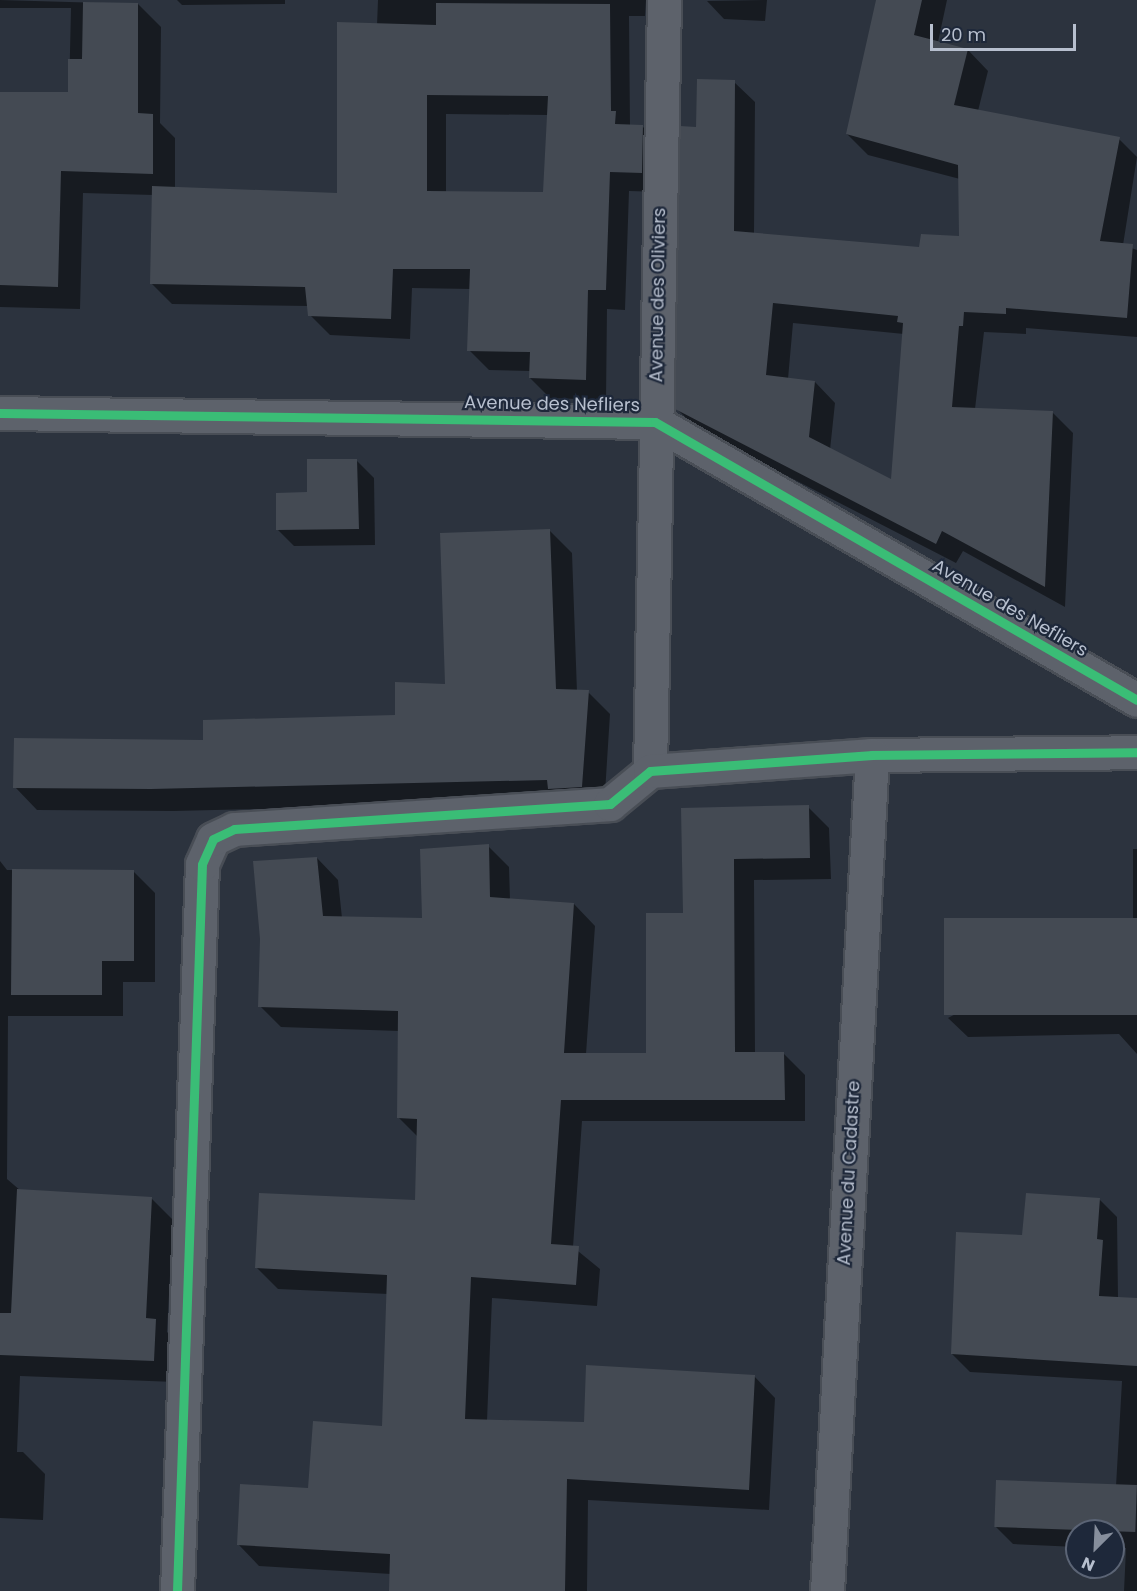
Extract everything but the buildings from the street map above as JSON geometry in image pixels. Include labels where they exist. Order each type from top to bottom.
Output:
[{"type":"street","name":"Avenue des Oliviers","points":[[650,771],[664,0]]},
{"type":"street","name":"Avenue des Nefliers","points":[[0,413],[655,422],[1137,700]]},
{"type":"street","points":[[177,1591],[202,864],[208,847],[220,834],[234,829],[610,804],[650,771],[872,755],[1137,752]]},
{"type":"street","name":"Avenue du Cadastre","points":[[827,1591],[872,755]]},
{"type":"cycle path","points":[[0,413],[655,422],[1137,700]]},
{"type":"cycle path","points":[[177,1591],[202,864],[213,839],[234,829],[610,804],[650,771],[872,755],[1137,752]]}]
